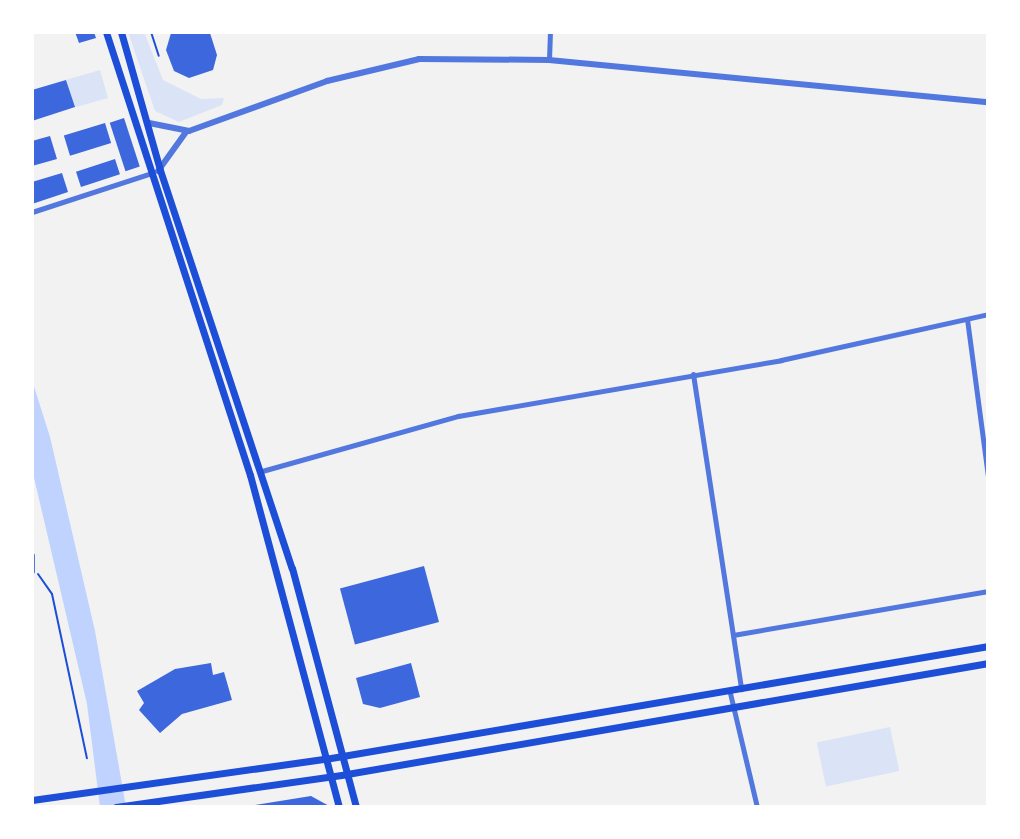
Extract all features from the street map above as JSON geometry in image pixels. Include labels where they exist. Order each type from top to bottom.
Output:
[{"type":"main road","points":[[106,32],[149,174],[250,475],[339,807]]},
{"type":"main road","points":[[121,32],[160,170],[262,471],[356,807]]},
{"type":"main road","points":[[32,800],[325,759],[730,693],[988,646]]},
{"type":"main road","points":[[116,807],[347,774],[988,663]]},
{"type":"street","points":[[549,60],[550,32]]},
{"type":"street","points":[[32,212],[160,170],[174,144],[189,131],[327,81],[419,59],[549,60],[988,102]]},
{"type":"street","points":[[149,123],[189,131]]},
{"type":"street","points":[[262,471],[458,416],[871,342],[988,314]]},
{"type":"street","points":[[967,319],[988,476]]},
{"type":"street","points":[[693,374],[741,691]]},
{"type":"street","points":[[32,555],[34,571]]},
{"type":"street","points":[[732,635],[988,591]]},
{"type":"street","points":[[730,693],[757,807]]},
{"type":"path","points":[[151,32],[159,56]]},
{"type":"path","points":[[34,571],[52,594],[87,758]]},
{"type":"shaded area","points":[[128,32],[144,32],[163,80],[201,99],[224,98],[222,105],[179,122],[155,111]]},
{"type":"shaded area","points":[[100,70],[108,98],[74,108],[66,80]]},
{"type":"shaded area","points":[[890,727],[899,771],[826,787],[817,743]]},
{"type":"water","points":[[32,380],[50,437],[95,631],[126,807],[100,807],[87,704],[32,469]]},
{"type":"building","points":[[75,32],[94,32],[96,38],[79,43]]},
{"type":"building","points":[[171,33],[210,33],[217,55],[213,70],[189,78],[174,71],[166,50]]},
{"type":"building","points":[[66,80],[75,107],[32,121],[32,90]]},
{"type":"building","points":[[124,118],[140,167],[125,171],[110,123]]},
{"type":"building","points":[[105,123],[111,143],[70,156],[64,136]]},
{"type":"building","points":[[50,136],[57,159],[32,166],[32,141]]},
{"type":"building","points":[[115,159],[120,174],[81,187],[76,172]]},
{"type":"building","points":[[62,173],[68,192],[32,204],[32,182]]},
{"type":"building","points":[[424,566],[439,622],[355,645],[340,589]]},
{"type":"building","points":[[211,663],[213,675],[224,672],[232,700],[182,714],[160,733],[139,710],[144,703],[137,691],[175,669]]},
{"type":"building","points":[[411,663],[420,697],[380,708],[363,704],[356,678]]},
{"type":"building","points":[[311,796],[331,807],[255,807],[255,805]]}]
